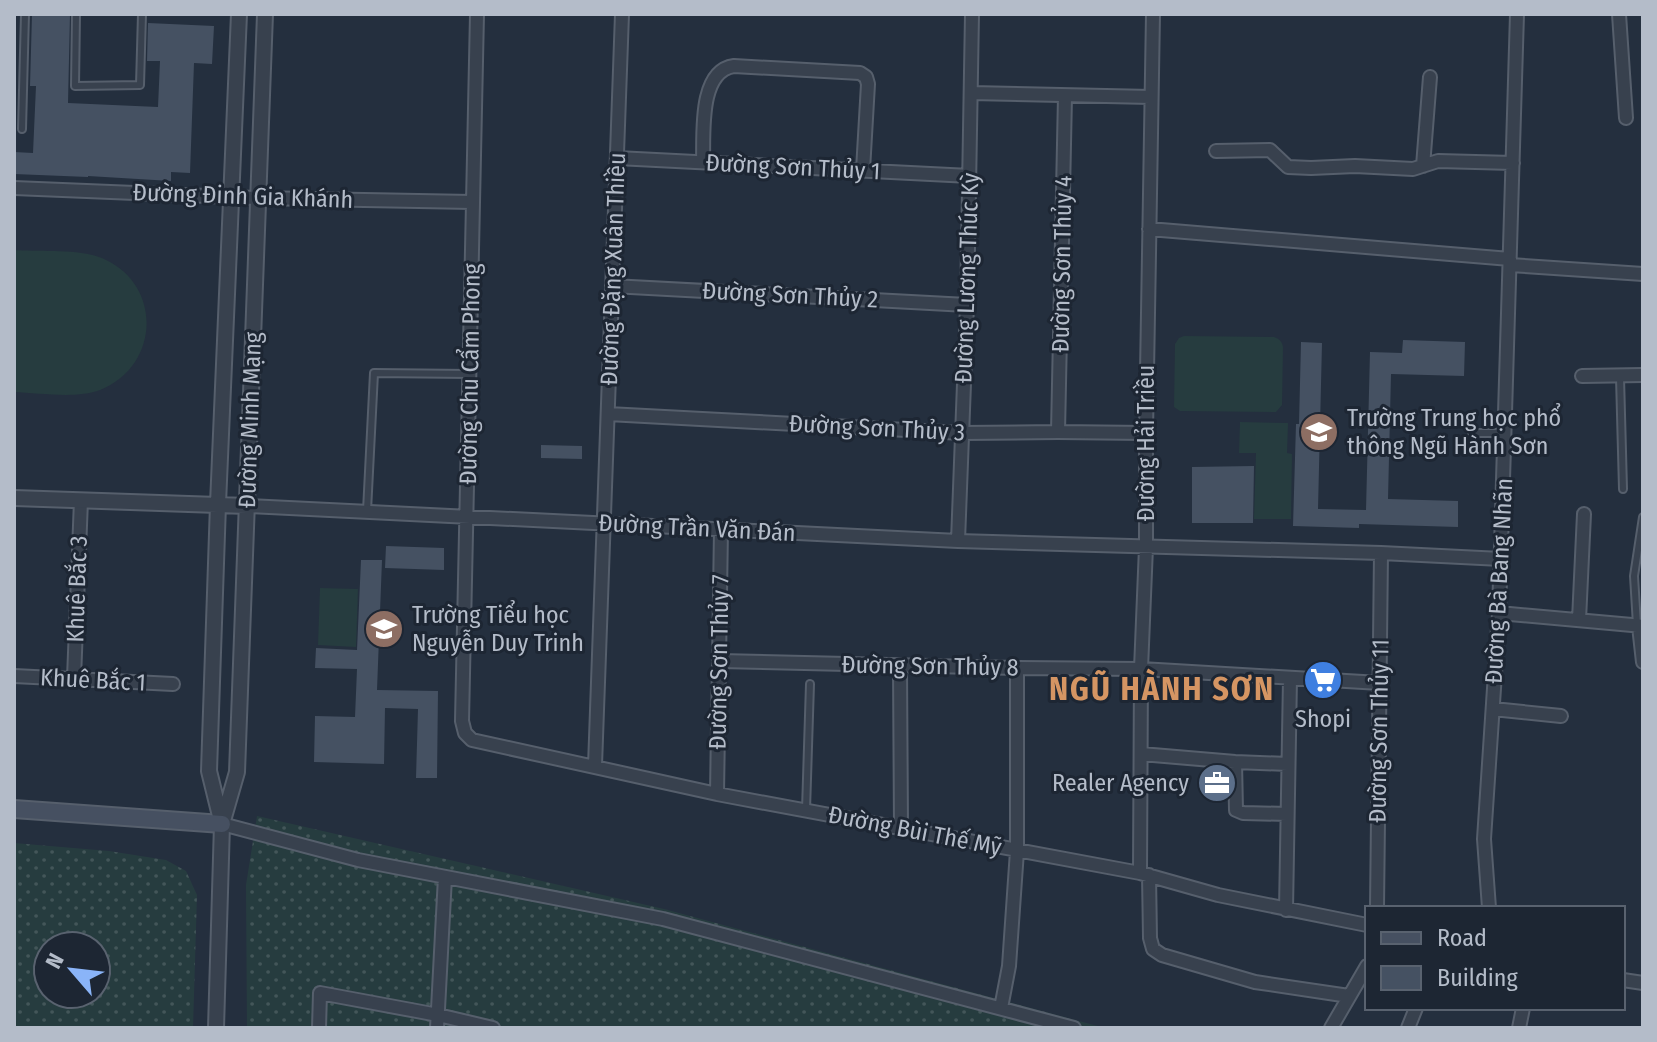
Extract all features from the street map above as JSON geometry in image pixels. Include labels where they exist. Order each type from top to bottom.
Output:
[{"type":"main road","points":[[14,809],[222,824]]},
{"type":"street","name":"Đường Minh Mạng","points":[[222,824],[209,771],[239,14]]},
{"type":"street","name":"Đường Minh Mạng","points":[[216,1028],[222,824],[237,772],[265,14]]},
{"type":"street","name":"Đường Chu Cẩm Phong","points":[[465,733],[462,721],[477,14]]},
{"type":"street","name":"Đường Đặng Xuân Thiều","points":[[595,766],[622,14]]},
{"type":"street","name":"Đường Lương Thúc Kỳ","points":[[958,541],[967,305],[972,14]]},
{"type":"street","name":"Đường Hải Triều","points":[[1153,14],[1146,547],[1141,669],[1144,874],[1150,938],[1153,949],[1162,955],[1255,982],[1349,996]]},
{"type":"street","name":"Đường Bà Bang Nhãn","points":[[1489,906],[1484,839],[1499,613],[1517,14]]},
{"type":"street","points":[[1619,14],[1626,118]]},
{"type":"street","points":[[703,162],[706,99],[718,75],[726,67],[801,69],[860,73],[866,77],[863,170]]},
{"type":"street","points":[[1423,166],[1430,77]]},
{"type":"street","points":[[971,93],[1151,97]]},
{"type":"street","name":"Đường Sơn Thủy 4","points":[[1058,432],[1065,96]]},
{"type":"street","points":[[1216,151],[1270,150],[1288,167],[1311,168],[1355,166],[1413,169],[1438,161],[1513,163]]},
{"type":"street","name":"Đường Sơn Thủy 1","points":[[617,158],[970,176]]},
{"type":"street","name":"Đường Đinh Gia Khánh","points":[[14,188],[257,198],[472,202]]},
{"type":"street","points":[[1149,229],[1643,274]]},
{"type":"street","name":"Đường Sơn Thủy 2","points":[[612,286],[967,305]]},
{"type":"street","points":[[1582,376],[1643,375]]},
{"type":"street","name":"Đường Sơn Thủy 3","points":[[608,414],[962,433],[1146,433]]},
{"type":"street","name":"Đường Trần Văn Đán","points":[[14,498],[218,504],[958,541],[1501,559]]},
{"type":"street","name":"Khuê Bắc 3","points":[[74,678],[81,500]]},
{"type":"street","points":[[1579,620],[1584,514]]},
{"type":"street","name":"Đường Sơn Thủy 7","points":[[717,794],[721,529]]},
{"type":"street","name":"Đường Sơn Thủy 11","points":[[1377,906],[1381,553]]},
{"type":"street","points":[[1499,613],[1640,626],[1643,662]]},
{"type":"street","name":"Đường Sơn Thủy 8","points":[[720,661],[1141,669],[1380,683]]},
{"type":"street","points":[[900,666],[901,828]]},
{"type":"street","points":[[1001,1008],[1011,955],[1017,851],[1017,668]]},
{"type":"street","name":"Khuê Bắc 1","points":[[14,676],[173,684]]},
{"type":"street","points":[[1286,910],[1290,678]]},
{"type":"street","points":[[1493,709],[1561,716]]},
{"type":"street","name":"Đường Bùi Thế Mỹ","points":[[465,733],[472,740],[717,794],[1144,874],[1218,895],[1365,925]]},
{"type":"street","points":[[1141,754],[1288,764]]},
{"type":"street","points":[[1235,762],[1236,810],[1243,813],[1287,814]]},
{"type":"street","points":[[222,824],[358,860],[663,919],[1074,1028]]},
{"type":"street","points":[[437,1022],[445,877]]},
{"type":"street","points":[[1331,1028],[1365,969]]},
{"type":"street","points":[[319,1028],[320,993],[437,1022],[493,1028]]},
{"type":"lane","points":[[22,129],[25,14]]},
{"type":"lane","points":[[76,14],[75,86],[140,85],[142,14]]},
{"type":"lane","points":[[367,511],[374,373],[470,374]]},
{"type":"lane","points":[[1619,375],[1623,489]]},
{"type":"lane","points":[[1472,433],[1505,433]]},
{"type":"lane","points":[[1640,626],[1634,576],[1643,517]]},
{"type":"lane","name":"Đường Sơn Thủy 8","points":[[806,810],[810,684]]},
{"type":"green space","points":[[14,250],[97,256],[125,272],[137,288],[145,307],[146,326],[143,346],[134,364],[120,379],[91,393],[58,395],[14,392]]},
{"type":"green space","points":[[1184,336],[1279,339],[1283,347],[1282,405],[1276,412],[1180,411],[1174,407],[1175,344]]},
{"type":"green space","points":[[1240,422],[1288,423],[1287,453],[1292,454],[1291,519],[1254,519],[1256,453],[1239,453]]},
{"type":"green space","points":[[320,588],[358,589],[356,647],[318,645]]},
{"type":"green space","points":[[257,816],[664,909],[1105,1028],[247,1028],[246,885]]},
{"type":"green space","points":[[14,843],[109,851],[166,860],[186,871],[197,895],[193,1028],[14,1028]]},
{"type":"building","points":[[32,14],[70,14],[68,103],[158,107],[160,61],[147,61],[148,23],[214,26],[212,64],[194,63],[190,173],[171,172],[171,181],[14,174],[14,152],[33,153],[36,86],[30,86]]},
{"type":"building","points":[[1403,340],[1465,342],[1464,376],[1391,374],[1388,499],[1458,501],[1458,527],[1293,526],[1301,342],[1322,343],[1318,509],[1366,510],[1370,352],[1402,353]]},
{"type":"building","points":[[541,445],[582,446],[582,459],[541,458]]},
{"type":"building","points":[[1254,466],[1253,523],[1192,523],[1192,467]]},
{"type":"building","points":[[386,546],[444,548],[444,570],[385,568]]},
{"type":"building","points":[[361,560],[382,560],[377,690],[438,691],[437,778],[416,778],[418,709],[385,708],[384,764],[314,762],[315,716],[355,717],[357,669],[315,668],[316,648],[357,650]]},
{"type":"place","name":"Trường Trung học phổ thông Ngũ Hành Sơn","points":[[1319,432]]},
{"type":"place","name":"Trường Tiểu học Nguyễn Duy Trinh","points":[[384,629]]},
{"type":"place","name":"Shopi","points":[[1323,680]]},
{"type":"place","name":"Realer Agency","points":[[1217,783]]},
{"type":"district","name":"NGŨ HÀNH SƠN","points":[[1162,689]]}]
